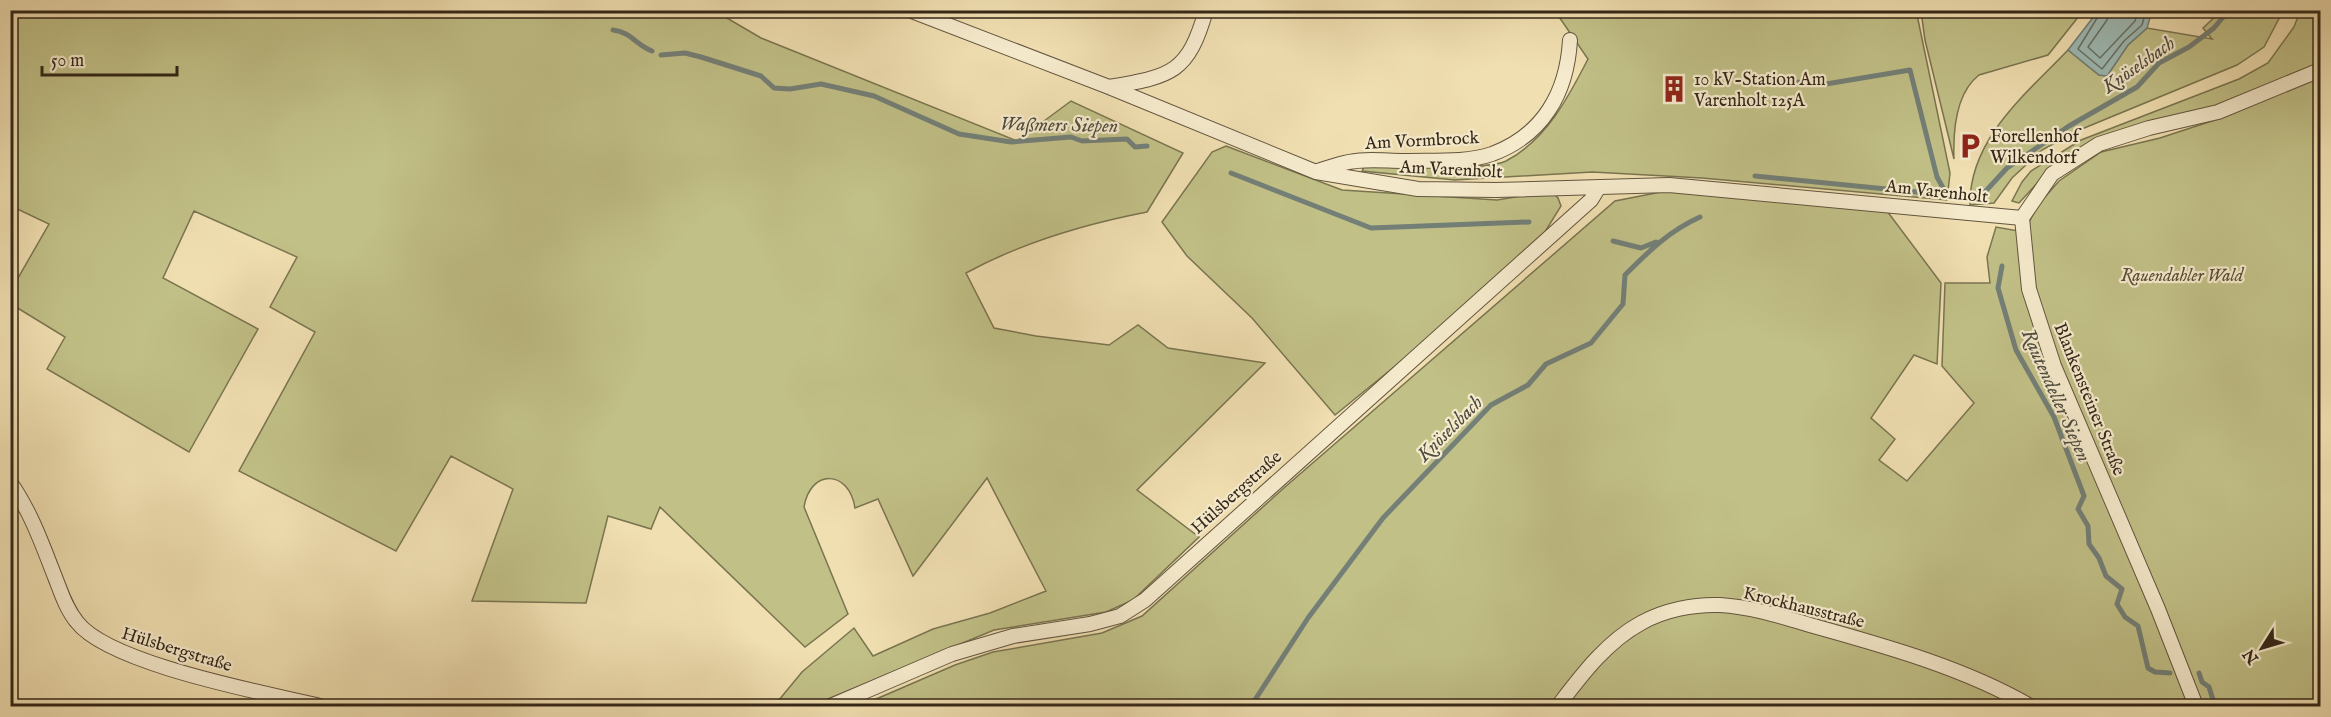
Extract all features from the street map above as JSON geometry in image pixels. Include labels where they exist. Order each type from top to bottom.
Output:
[{"type":"street","name":"Am Varenholt","points":[[909,10],[1109,87],[1316,172],[1418,189],[1496,190],[1669,185],[2022,218]]},
{"type":"street","points":[[1109,87],[1158,78],[1183,61],[1196,45],[1206,10]]},
{"type":"street","name":"Am Vormbrock","points":[[1316,172],[1346,162],[1454,160],[1491,154],[1527,136],[1545,118],[1555,103],[1566,75],[1570,40]]},
{"type":"street","points":[[2022,218],[2052,174],[2099,144],[2149,128],[2218,112],[2320,70]]},
{"type":"street","name":"Hülsbergstraße","points":[[831,706],[952,654],[1013,636],[1090,624],[1120,616],[1145,600],[1335,427],[1505,279],[1591,200],[1599,187]]},
{"type":"street","name":"Blankensteiner Straße","points":[[2022,218],[2029,290],[2054,366],[2158,609],[2196,706]]},
{"type":"street","name":"Hülsbergstraße","points":[[10,482],[26,506],[67,607],[77,623],[92,637],[129,656],[266,695],[320,706]]},
{"type":"street","name":"Krockhausstraße","points":[[1558,706],[1609,646],[1640,623],[1665,613],[1693,606],[1720,605],[1780,616],[1864,640],[2006,693],[2030,706]]},
{"type":"green space","points":[[1916,10],[1950,173],[1947,200],[1702,178],[1592,172],[1455,180],[1362,171],[1364,167],[1459,167],[1495,164],[1506,161],[1533,142],[1564,103],[1588,59],[1555,11]]},
{"type":"green space","points":[[1921,10],[2083,11],[2048,55],[1979,75],[1971,83],[1957,114],[1954,159],[1925,40]]},
{"type":"green space","points":[[11,11],[715,11],[761,38],[1017,141],[1071,101],[1183,153],[1147,212],[1100,222],[1054,236],[1009,252],[966,273],[994,328],[1109,345],[1138,325],[1168,348],[1265,363],[1137,490],[1199,537],[1133,600],[1106,612],[994,630],[811,706],[774,706],[802,672],[854,628],[873,656],[933,629],[990,613],[1046,591],[987,478],[913,576],[878,499],[855,508],[851,495],[838,481],[821,480],[814,486],[804,507],[848,614],[805,647],[660,507],[651,529],[608,516],[586,603],[472,601],[513,489],[451,456],[396,551],[239,471],[315,332],[270,307],[297,257],[194,211],[163,278],[258,329],[189,452],[47,369],[65,337],[11,304],[10,292],[49,224],[11,206]]},
{"type":"green space","points":[[2221,11],[2283,11],[2264,47],[2237,65],[2077,131],[2042,150],[2012,178],[1994,203],[1970,205],[1972,181],[1989,139],[2018,101],[2068,50],[2099,75],[2107,76],[2128,45],[2147,28],[2212,39],[2203,28]]},
{"type":"green space","points":[[2300,11],[2320,11],[2320,63],[2287,79],[2050,169],[2019,203],[2012,201],[2031,171],[2081,140],[2239,79],[2268,63],[2294,27]]},
{"type":"green space","name":"Rauendahler Wald","points":[[2320,77],[2320,706],[860,706],[955,665],[993,652],[1102,633],[1142,616],[1285,487],[1615,201],[1666,191],[1887,211],[1941,283],[1937,364],[1914,355],[1871,418],[1895,439],[1879,460],[1907,481],[1974,403],[1942,366],[1945,283],[1990,283],[1987,257],[1996,227],[2024,232],[2038,205],[2059,181],[2101,152],[2160,138],[2221,118]]},
{"type":"green space","points":[[1226,146],[1342,190],[1497,200],[1551,191],[1558,198],[1561,206],[1540,240],[1410,354],[1335,415],[1252,318],[1187,256],[1162,222],[1212,152]]},
{"type":"water","points":[[2098,11],[2152,11],[2147,28],[2128,45],[2107,76],[2099,75],[2068,50]]},
{"type":"waterway","name":"Waßmers Siepen","points":[[597,10],[600,13]]},
{"type":"waterway","name":"Knöselsbach","points":[[1971,197],[1983,194],[2007,168],[2069,126],[2137,87],[2159,63],[2189,47],[2214,28],[2229,10]]},
{"type":"waterway","name":"Waßmers Siepen","points":[[613,30],[624,33],[652,51]]},
{"type":"waterway","name":"Waßmers Siepen","points":[[661,55],[685,53],[701,57],[761,76],[774,88],[790,89],[821,84],[874,96],[959,134],[1011,142],[1071,137],[1082,141],[1127,139],[1135,147],[1147,146]]},
{"type":"waterway","points":[[1745,79],[1826,84],[1910,70],[1937,177],[1947,195],[1755,176]]},
{"type":"waterway","name":"Waßmers Siepen","points":[[1231,173],[1371,228],[1529,222]]},
{"type":"waterway","name":"Knöselsbach","points":[[1251,706],[1308,618],[1383,518],[1491,405],[1528,385],[1546,364],[1591,343],[1623,304],[1625,275],[1669,235],[1700,217]]},
{"type":"waterway","name":"Waßmers Siepen","points":[[1613,241],[1641,248],[1656,242]]},
{"type":"waterway","name":"Rautendeller Siepen","points":[[2002,266],[1998,288],[2016,350],[2054,417],[2084,496],[2078,509],[2088,526],[2089,544],[2099,558],[2106,576],[2122,589],[2117,604],[2125,617],[2138,626],[2148,668],[2155,672],[2170,673]]},
{"type":"waterway","name":"Rautendeller Siepen","points":[[2199,673],[2202,682],[2209,687],[2215,706]]},
{"type":"place","name":"10 kV-Station Am Varenholt 125A","points":[[1674,89]]},
{"type":"place","name":"Forellenhof Wilkendorf","points":[[1970,146]]}]
